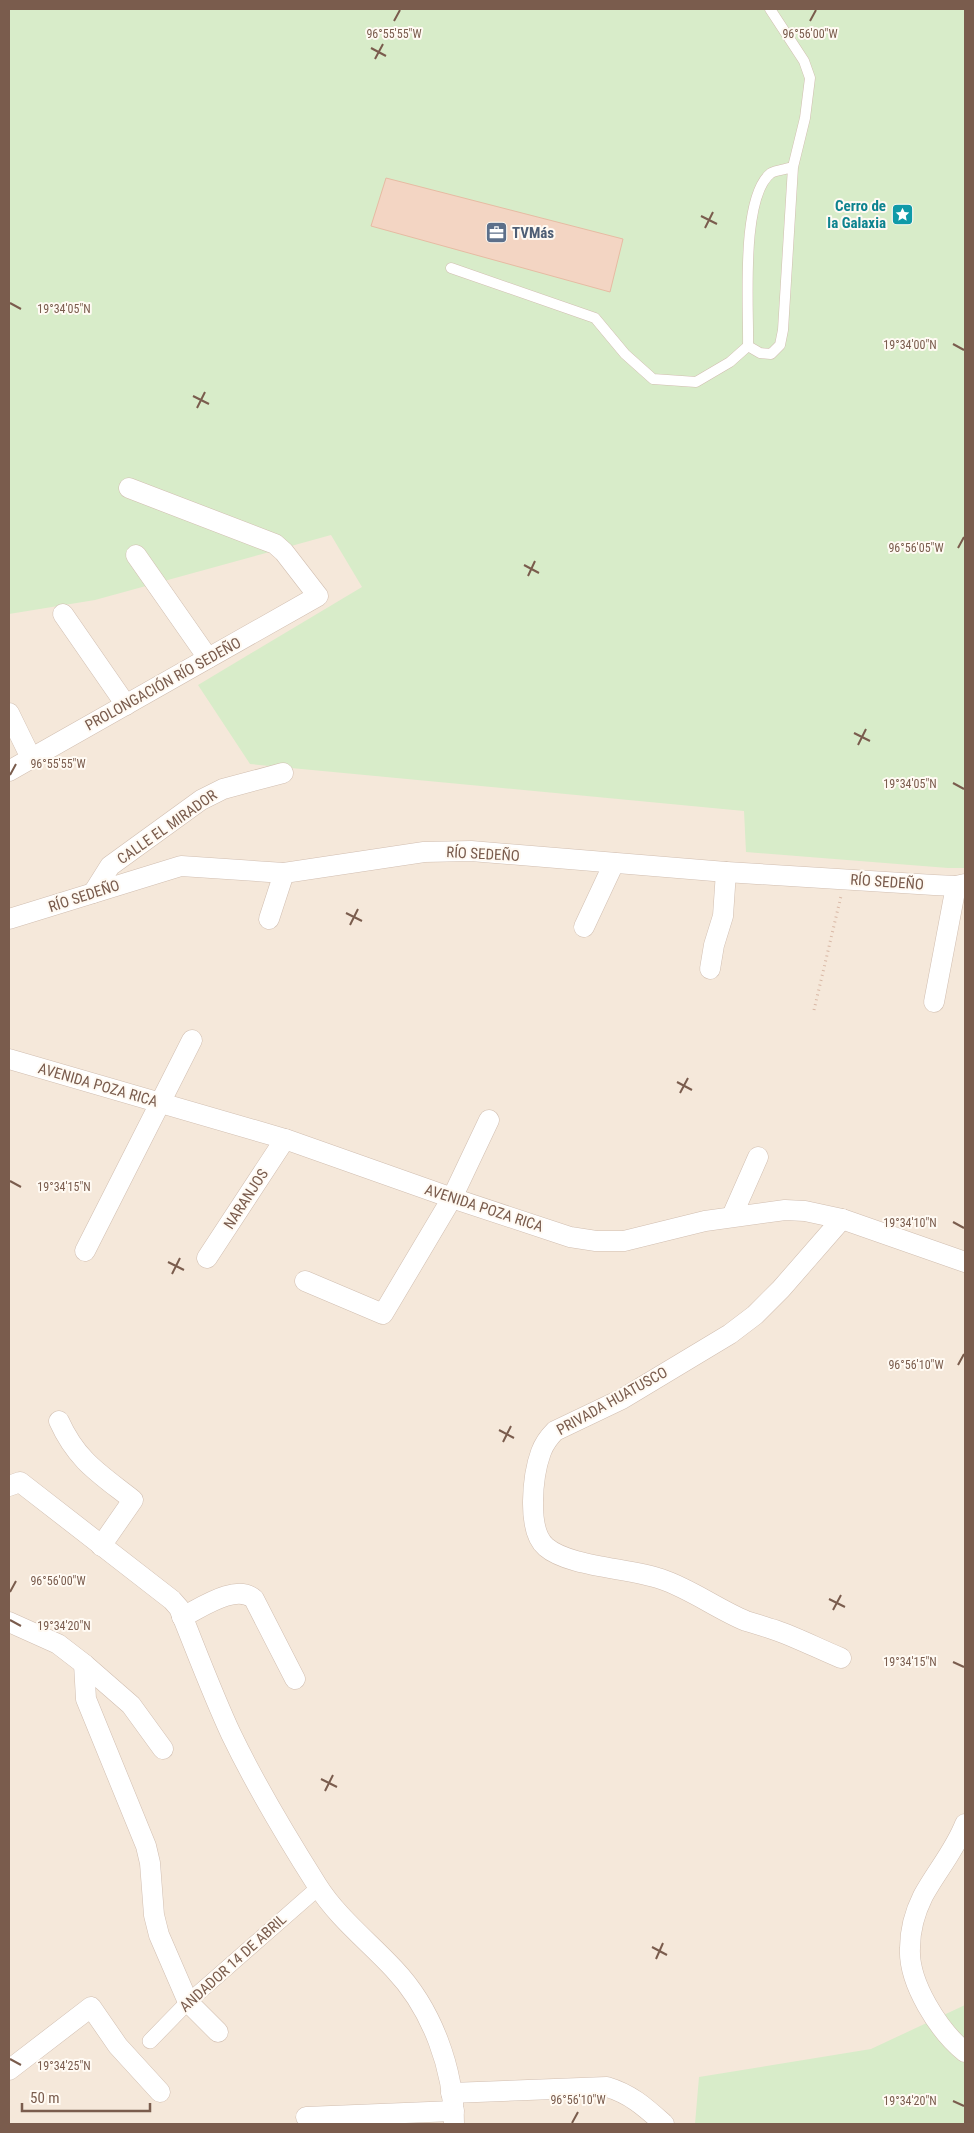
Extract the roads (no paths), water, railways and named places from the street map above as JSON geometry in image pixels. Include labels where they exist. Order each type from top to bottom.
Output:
[{"type":"street","name":"PROLONGACIÓN RÍO SEDEÑO","points":[[9,771],[318,596],[284,552],[275,544],[129,488]]},
{"type":"street","points":[[136,555],[208,658]]},
{"type":"street","points":[[63,614],[126,705]]},
{"type":"street","points":[[9,713],[31,758]]},
{"type":"street","name":"CALLE EL MIRADOR","points":[[93,893],[110,866],[202,800],[223,789],[283,773]]},
{"type":"street","name":"RÍO SEDEÑO","points":[[9,919],[182,866],[284,873],[424,852],[447,851],[844,880],[961,885]]},
{"type":"street","points":[[584,927],[614,863]]},
{"type":"street","points":[[710,969],[714,945],[723,916],[726,872]]},
{"type":"street","points":[[269,919],[284,873]]},
{"type":"street","points":[[934,1002],[961,885]]},
{"type":"street","points":[[85,1252],[192,1040]]},
{"type":"street","name":"AVENIDA POZA RICA","points":[[9,1059],[285,1139],[570,1237],[596,1241],[624,1241],[705,1221],[785,1210],[824,1214],[842,1219],[965,1262]]},
{"type":"street","points":[[305,1281],[383,1314],[452,1198],[489,1120]]},
{"type":"street","name":"NARANJOS","points":[[207,1258],[285,1139]]},
{"type":"street","points":[[732,1216],[758,1157]]},
{"type":"street","name":"PRIVADA HUATUSCO","points":[[841,1658],[776,1630],[746,1621],[665,1580],[647,1574],[570,1559],[556,1554],[544,1545],[536,1532],[533,1509],[534,1482],[540,1452],[547,1439],[555,1431],[622,1400],[730,1334],[754,1315],[781,1289],[842,1219]]},
{"type":"street","points":[[59,1421],[76,1453],[89,1466],[133,1500],[101,1546]]},
{"type":"street","points":[[9,1486],[20,1482],[172,1600],[179,1608],[231,1733],[262,1792],[318,1888],[413,1991],[428,2016],[440,2044],[453,2109]]},
{"type":"street","points":[[182,1617],[230,1594],[240,1592],[248,1594],[254,1599],[295,1679]]},
{"type":"street","points":[[9,1622],[58,1644],[84,1664],[132,1705],[163,1750]]},
{"type":"street","points":[[84,1664],[86,1699],[146,1846],[150,1864],[154,1915],[158,1935],[188,2002],[218,2032]]},
{"type":"street","points":[[965,1824],[923,1897],[913,1924],[910,1949],[915,1978],[929,2010],[953,2043],[965,2052]]},
{"type":"street","name":"ANDADOR 14 DE ABRIL","points":[[150,2041],[188,2002],[318,1888]]},
{"type":"street","points":[[9,2070],[91,2007],[118,2046],[160,2092]]},
{"type":"street","points":[[306,2117],[453,2109],[608,2087],[623,2092],[639,2101],[664,2124]]},
{"type":"lane","points":[[748,346],[760,353],[771,354],[780,345],[783,330],[793,168],[805,118],[810,78],[804,60],[770,9]]},
{"type":"lane","points":[[451,268],[595,318],[625,354],[653,379],[696,382],[730,362],[748,346],[749,224],[759,189],[771,173],[793,168]]},
{"type":"place","name":"Cerro de la Galaxia","points":[[902,215]]},
{"type":"place","name":"TVMás","points":[[496,233]]}]
